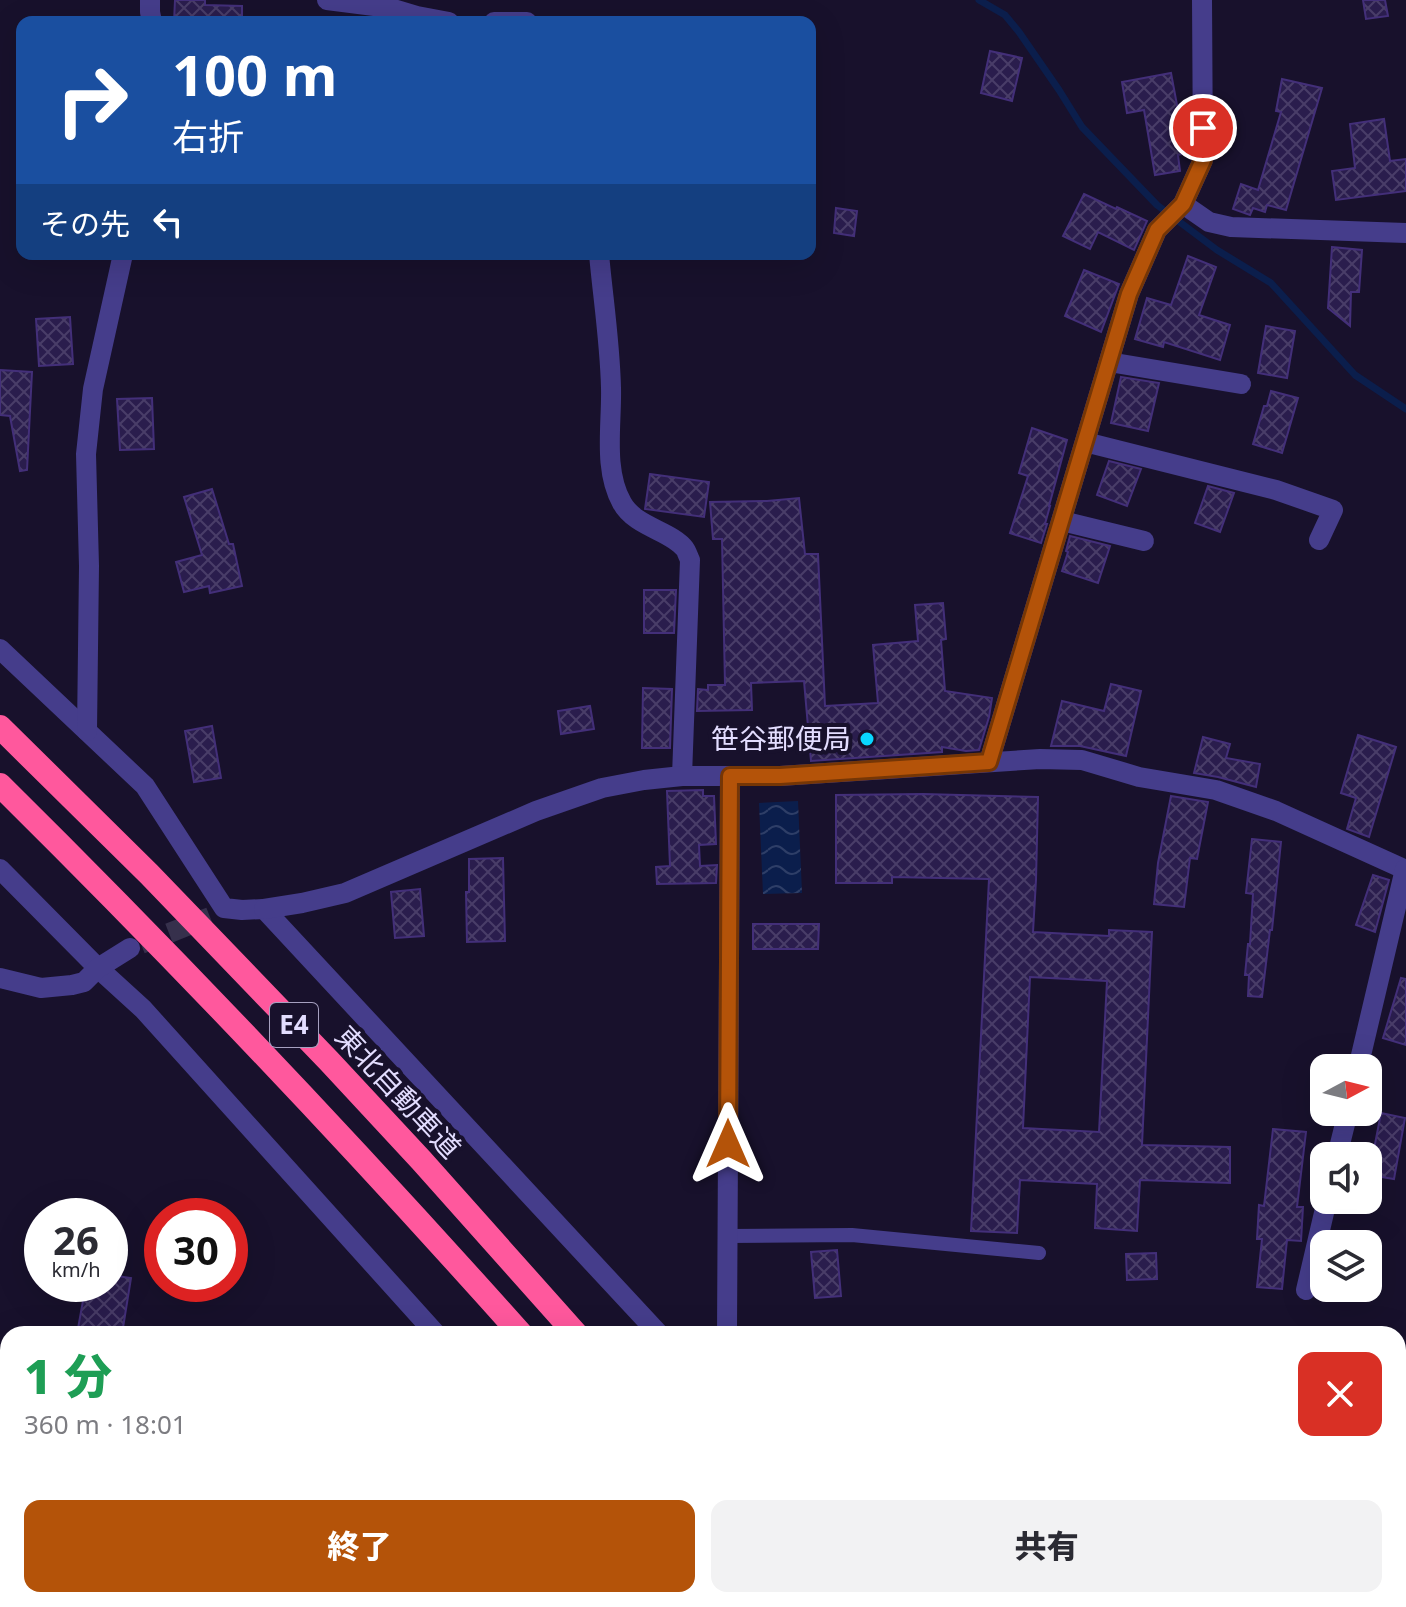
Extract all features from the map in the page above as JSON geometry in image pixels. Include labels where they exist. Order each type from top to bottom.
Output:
[{"type":"highway","name":"東北自動車道","points":[[0,727],[149,874],[329,1061],[569,1326]]},
{"type":"highway","name":"E4","points":[[0,785],[121,905],[291,1084],[514,1326]]},
{"type":"street","points":[[327,0],[390,8],[417,16]]},
{"type":"street","points":[[989,762],[1129,294],[1157,230],[1183,204],[1203,160],[1202,0]]},
{"type":"street","points":[[1183,204],[1209,222],[1231,227],[1406,233]]},
{"type":"street","points":[[87,731],[89,566],[86,454],[93,389],[122,260]]},
{"type":"street","points":[[600,260],[611,386],[614,485],[622,505],[648,526],[678,542],[690,560],[682,776]]},
{"type":"street","points":[[1109,362],[1241,384]]},
{"type":"street","points":[[1085,442],[1276,490],[1333,510],[1319,540]]},
{"type":"street","points":[[1062,521],[1144,541]]},
{"type":"street","points":[[0,649],[145,786],[217,912],[264,909],[345,893],[536,811],[602,788],[644,780],[682,776],[780,776],[1040,759],[1082,760],[1139,777],[1216,790],[1276,811],[1406,869],[1361,1054]]},
{"type":"street","points":[[727,1326],[730,776]]},
{"type":"street","points":[[0,869],[143,1009],[429,1326]]},
{"type":"street","points":[[264,909],[652,1326]]},
{"type":"street","points":[[0,978],[41,988],[84,982],[98,968],[130,948]]},
{"type":"street","points":[[1306,1290],[1324,1214]]},
{"type":"lane","points":[[728,1236],[852,1235],[1039,1253]]},
{"type":"water","points":[[798,801],[802,893],[763,894],[759,803]]},
{"type":"building","points":[[175,0],[205,0],[205,5],[242,6],[242,16],[174,16]]},
{"type":"building","points":[[1363,0],[1385,0],[1388,16],[1366,19]]},
{"type":"building","points":[[990,51],[1022,58],[1012,101],[981,93]]},
{"type":"building","points":[[1171,73],[1186,153],[1178,155],[1180,171],[1155,175],[1144,110],[1127,113],[1122,82]]},
{"type":"building","points":[[1282,79],[1322,88],[1286,210],[1267,205],[1265,212],[1253,208],[1250,215],[1233,209],[1241,184],[1258,190],[1281,112],[1276,111]]},
{"type":"building","points":[[1384,119],[1390,161],[1406,159],[1406,191],[1336,200],[1332,171],[1355,168],[1350,124]]},
{"type":"building","points":[[1084,194],[1147,221],[1134,250],[1098,232],[1090,249],[1063,236]]},
{"type":"building","points":[[836,208],[857,211],[854,236],[834,233]]},
{"type":"building","points":[[1332,247],[1362,250],[1359,292],[1351,292],[1350,326],[1328,308]]},
{"type":"building","points":[[1188,256],[1216,267],[1199,315],[1230,325],[1220,360],[1164,342],[1163,347],[1135,339],[1147,298],[1171,305]]},
{"type":"building","points":[[1084,270],[1119,284],[1101,332],[1065,316]]},
{"type":"building","points":[[70,317],[73,364],[39,366],[36,319]]},
{"type":"building","points":[[1266,326],[1295,331],[1287,378],[1258,373]]},
{"type":"building","points":[[0,370],[32,372],[27,470],[20,471],[10,416],[0,415]]},
{"type":"building","points":[[1121,377],[1159,383],[1148,431],[1111,423]]},
{"type":"building","points":[[1271,391],[1298,398],[1282,453],[1253,444]]},
{"type":"building","points":[[152,398],[154,449],[120,450],[117,399]]},
{"type":"building","points":[[1032,428],[1067,440],[1041,543],[1010,533],[1028,476],[1019,473]]},
{"type":"building","points":[[1109,461],[1141,469],[1127,506],[1097,495]]},
{"type":"building","points":[[650,474],[709,482],[704,517],[645,509]]},
{"type":"building","points":[[1208,486],[1234,493],[1220,532],[1195,523]]},
{"type":"building","points":[[212,489],[229,544],[233,544],[242,586],[210,593],[209,586],[184,592],[176,562],[202,555],[184,497]]},
{"type":"building","points":[[799,498],[805,554],[818,554],[825,706],[878,703],[873,645],[918,641],[915,605],[943,603],[946,639],[941,640],[945,691],[992,698],[979,750],[942,747],[942,752],[811,761],[804,681],[751,683],[752,710],[697,711],[698,689],[708,690],[708,685],[725,685],[722,539],[713,539],[710,502]]},
{"type":"building","points":[[1070,536],[1110,546],[1098,583],[1062,571]]},
{"type":"building","points":[[644,590],[676,590],[674,633],[644,633]]},
{"type":"building","points":[[1111,684],[1141,691],[1126,756],[1080,746],[1051,746],[1062,701],[1104,711]]},
{"type":"building","points":[[643,688],[672,689],[670,748],[642,748]]},
{"type":"building","points":[[590,706],[594,729],[561,734],[558,711]]},
{"type":"building","points":[[212,726],[221,778],[194,782],[185,731]]},
{"type":"building","points":[[1358,735],[1396,747],[1369,837],[1347,829],[1356,798],[1341,793]]},
{"type":"building","points":[[1203,737],[1230,744],[1226,758],[1260,764],[1256,787],[1194,773]]},
{"type":"building","points":[[703,790],[703,796],[714,796],[716,844],[699,845],[700,866],[717,865],[716,883],[657,884],[656,867],[670,866],[667,791]]},
{"type":"building","points":[[836,795],[1038,797],[1033,932],[1109,936],[1109,930],[1152,932],[1142,1145],[1230,1147],[1230,1183],[1140,1180],[1137,1231],[1095,1228],[1097,1184],[1020,1180],[1017,1233],[971,1231],[989,879],[892,877],[892,883],[836,883]],"holes":[[[1030,977],[1107,981],[1099,1132],[1023,1128]]]},
{"type":"building","points":[[1171,796],[1208,802],[1197,859],[1190,858],[1184,907],[1154,904],[1158,863]]},
{"type":"building","points":[[1252,839],[1281,842],[1262,997],[1248,996],[1249,975],[1245,975],[1253,894],[1246,893]]},
{"type":"building","points":[[503,858],[505,941],[467,942],[469,859]]},
{"type":"building","points":[[1373,875],[1389,880],[1375,932],[1356,925]]},
{"type":"building","points":[[420,889],[424,936],[395,938],[391,892]]},
{"type":"building","points":[[753,924],[819,924],[818,949],[753,949]]},
{"type":"building","points":[[1401,978],[1406,979],[1406,1045],[1383,1038]]},
{"type":"building","points":[[1382,1113],[1405,1118],[1394,1179],[1382,1177],[1382,1142],[1375,1142],[1378,1126],[1382,1126]]},
{"type":"building","points":[[1273,1129],[1306,1132],[1297,1207],[1303,1207],[1301,1241],[1287,1240],[1282,1289],[1257,1287],[1262,1239],[1257,1239],[1259,1205],[1264,1206]]},
{"type":"building","points":[[837,1250],[841,1296],[815,1298],[811,1252]]},
{"type":"building","points":[[1156,1253],[1157,1279],[1127,1280],[1126,1254]]},
{"type":"building","points":[[83,1302],[127,1302],[123,1326],[78,1326]]},
{"type":"waterway","points":[[979,0],[1005,15],[1082,127],[1157,205],[1217,250],[1271,283],[1355,375],[1406,409]]},
{"type":"tunnel","points":[[141,944],[210,917]]},
{"type":"place","name":"笹谷郵便局","points":[[867,739]]},
{"type":"route","points":[[728,1144],[730,776],[780,776],[989,762],[1129,294],[1157,230],[1183,204],[1203,160],[1203,128]]}]
